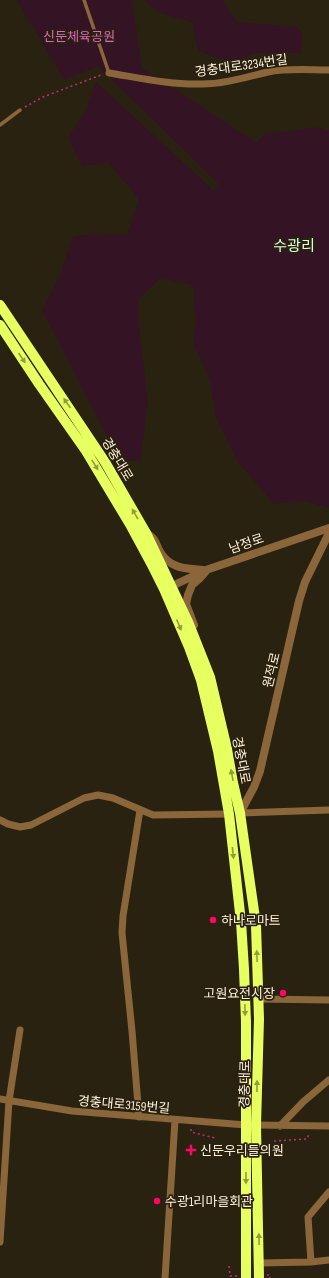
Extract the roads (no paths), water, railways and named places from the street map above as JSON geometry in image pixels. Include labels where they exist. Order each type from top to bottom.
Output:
[{"type":"main road","name":"경충대로","points":[[0,304],[105,462],[146,532],[172,586],[210,677],[228,749],[233,783],[240,813],[256,925],[258,999],[251,1125],[246,1278]]},
{"type":"main road","name":"경충대로","points":[[0,325],[93,462],[131,526],[164,589],[189,647],[201,680],[218,751],[229,814],[241,922],[259,1278]]},
{"type":"street","name":"경충대로3234번길","points":[[109,73],[171,83],[203,84],[232,81],[270,72],[329,70]]},
{"type":"street","name":"남정로","points":[[172,586],[206,570],[329,528]]},
{"type":"street","points":[[146,532],[154,537],[161,553],[173,566],[206,570]]},
{"type":"street","name":"원적로","points":[[240,813],[254,787],[260,771],[299,601],[308,576],[329,533]]},
{"type":"street","points":[[195,639],[197,634],[186,604],[192,585],[206,570]]},
{"type":"street","points":[[0,820],[20,827],[31,825],[84,798],[98,795],[113,798],[153,815],[229,814]]},
{"type":"street","points":[[139,1117],[122,933],[123,916],[140,810]]},
{"type":"street","points":[[240,813],[329,810]]},
{"type":"street","points":[[258,999],[329,1000]]},
{"type":"street","points":[[0,1242],[9,1101],[20,1030]]},
{"type":"street","points":[[280,1126],[303,1102],[329,1080]]},
{"type":"street","name":"경충대로3159번길","points":[[0,1099],[72,1111],[175,1120],[251,1125],[329,1126]]},
{"type":"street","points":[[165,1278],[175,1120]]},
{"type":"street","points":[[311,1262],[308,1217],[329,1192]]},
{"type":"street","points":[[259,1263],[311,1262],[329,1260]]},
{"type":"lane","points":[[84,0],[109,73]]},
{"type":"lane","points":[[0,125],[20,110]]},
{"type":"place","name":"하나로마트","points":[[213,920]]},
{"type":"place","name":"고원요전시장","points":[[283,993]]},
{"type":"place","name":"신둔우리들의원","points":[[191,1150]]},
{"type":"place","name":"수광1리마을회관","points":[[157,1201]]},
{"type":"district","name":"수광리","points":[[294,246]]},
{"type":"park label","name":"신둔체육공원","points":[[79,36]]}]
